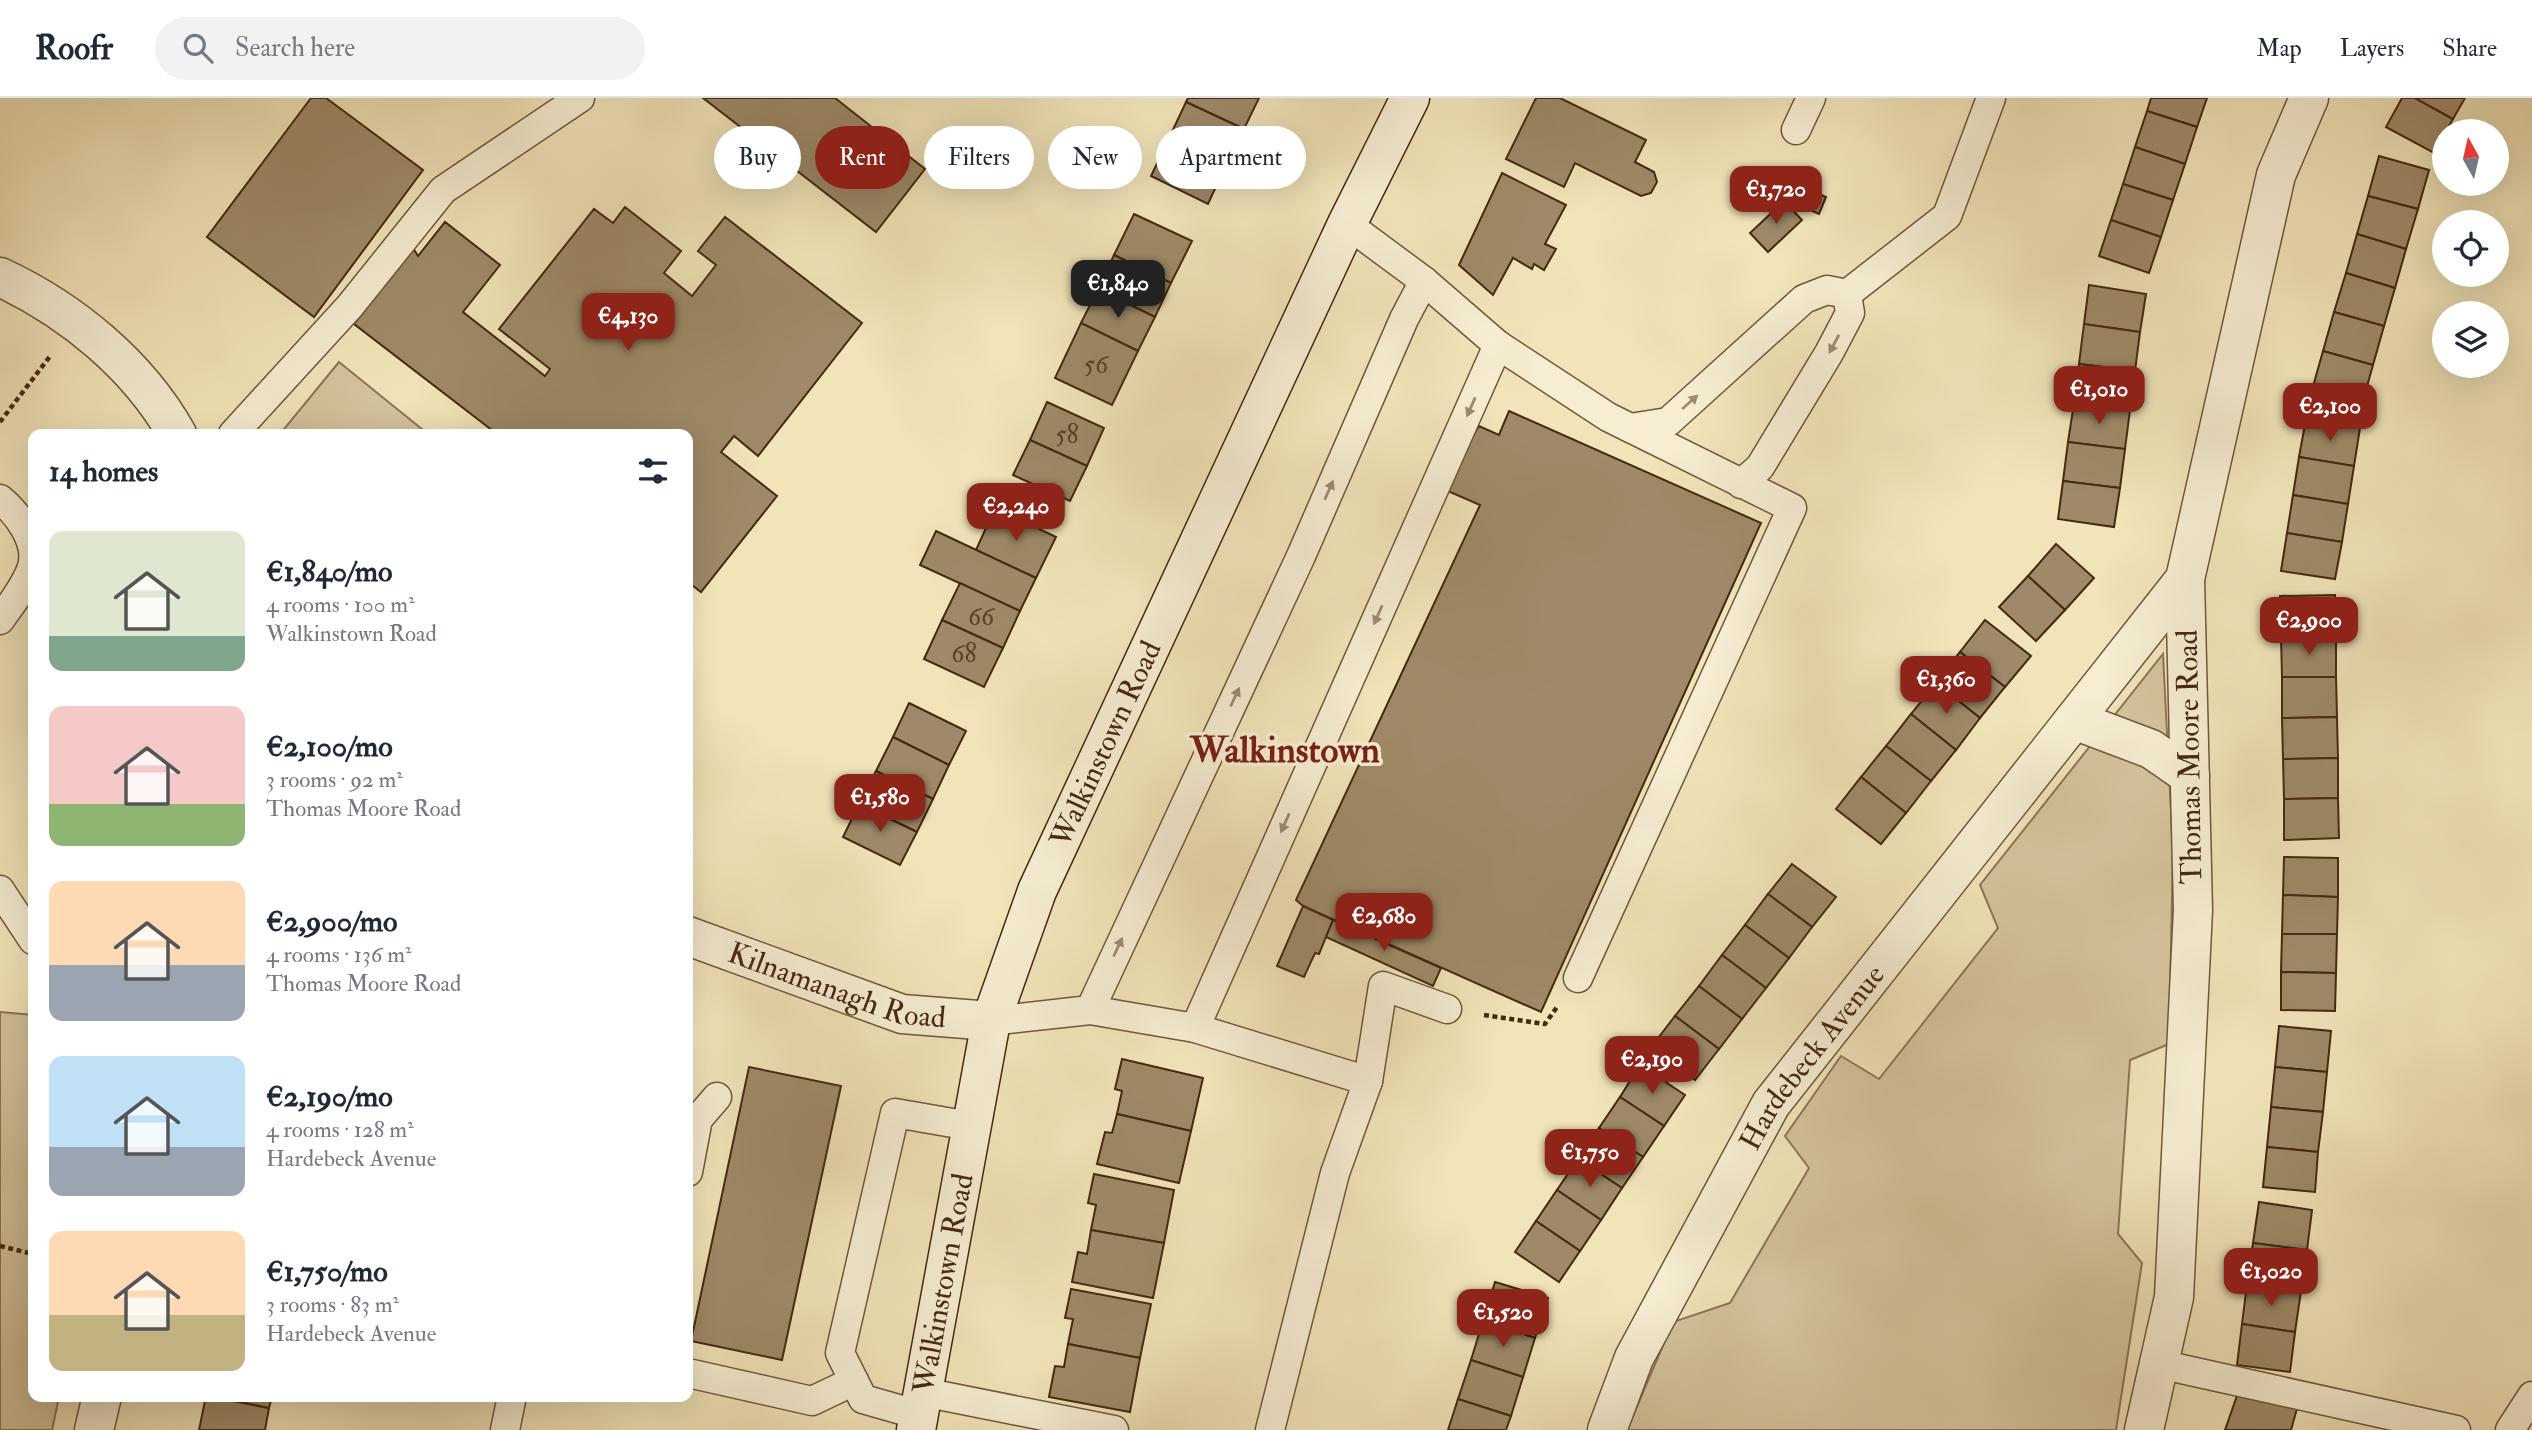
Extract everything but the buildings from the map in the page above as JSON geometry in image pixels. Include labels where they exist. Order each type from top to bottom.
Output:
[{"type":"street","name":"Walkinstown Road","points":[[919,1412],[990,1021],[1037,891],[1347,224],[1410,98]]},
{"type":"street","name":"Thomas Moore Road","points":[[2144,1430],[2174,1297],[2193,910],[2185,579],[2276,176],[2309,98]]},
{"type":"street","points":[[0,277],[27,290],[76,321],[143,386],[173,429]]},
{"type":"street","name":"Hardebeck Avenue","points":[[1607,1430],[1634,1359],[1771,1104],[2185,579]]},
{"type":"street","points":[[2074,720],[2151,749],[2190,776]]},
{"type":"street","name":"Kilnamanagh Road","points":[[693,938],[902,1014],[990,1021]]},
{"type":"street","points":[[94,1430],[101,1402]]},
{"type":"lane","points":[[238,429],[350,306],[443,190],[580,98]]},
{"type":"lane","points":[[1796,130],[1811,98]]},
{"type":"lane","points":[[1630,428],[1668,422],[1804,299],[1826,290],[1847,294],[1947,216],[1991,98]]},
{"type":"lane","points":[[1347,224],[1424,281],[1498,345],[1608,418],[1792,508],[1578,978]]},
{"type":"lane","points":[[1090,1010],[1301,556],[1404,319],[1424,281]]},
{"type":"lane","points":[[1741,484],[1760,467],[1829,353],[1850,313],[1847,294]]},
{"type":"lane","points":[[1195,1028],[1498,345]]},
{"type":"lane","points":[[0,499],[16,514],[28,536]]},
{"type":"lane","points":[[0,620],[28,574]]},
{"type":"lane","points":[[0,890],[28,932]]},
{"type":"lane","points":[[1270,1430],[1335,1173],[1368,1081],[1383,986],[1447,1009]]},
{"type":"lane","points":[[990,1021],[1090,1010],[1195,1028],[1368,1081]]},
{"type":"lane","points":[[693,1146],[698,1119],[717,1097]]},
{"type":"lane","points":[[970,1126],[895,1113],[840,1353],[863,1399],[919,1412],[1114,1430]]},
{"type":"lane","points":[[2158,1364],[2456,1430]]},
{"type":"lane","points":[[693,1374],[812,1401],[854,1381]]},
{"type":"lane","points":[[2510,1430],[2532,1396]]},
{"type":"lane","points":[[505,1430],[511,1402]]},
{"type":"path","points":[[0,422],[76,321]]},
{"type":"path","points":[[1447,1009],[1545,1024],[1578,978]]},
{"type":"path","points":[[0,1246],[28,1253]]},
{"type":"shaded area","points":[[339,362],[422,429],[284,429]]},
{"type":"shaded area","points":[[2163,654],[2173,851],[2169,1044],[2130,1060],[2118,1234],[2142,1263],[2116,1430],[1627,1430],[1673,1322],[1730,1303],[1809,1168],[1785,1136],[1841,1056],[1879,1079],[1998,928],[1980,885]]},
{"type":"shaded area","points":[[0,1012],[28,1015],[28,1402],[58,1402],[52,1430],[0,1430]]},
{"type":"district","name":"Walkinstown","points":[[1285,749]]}]
